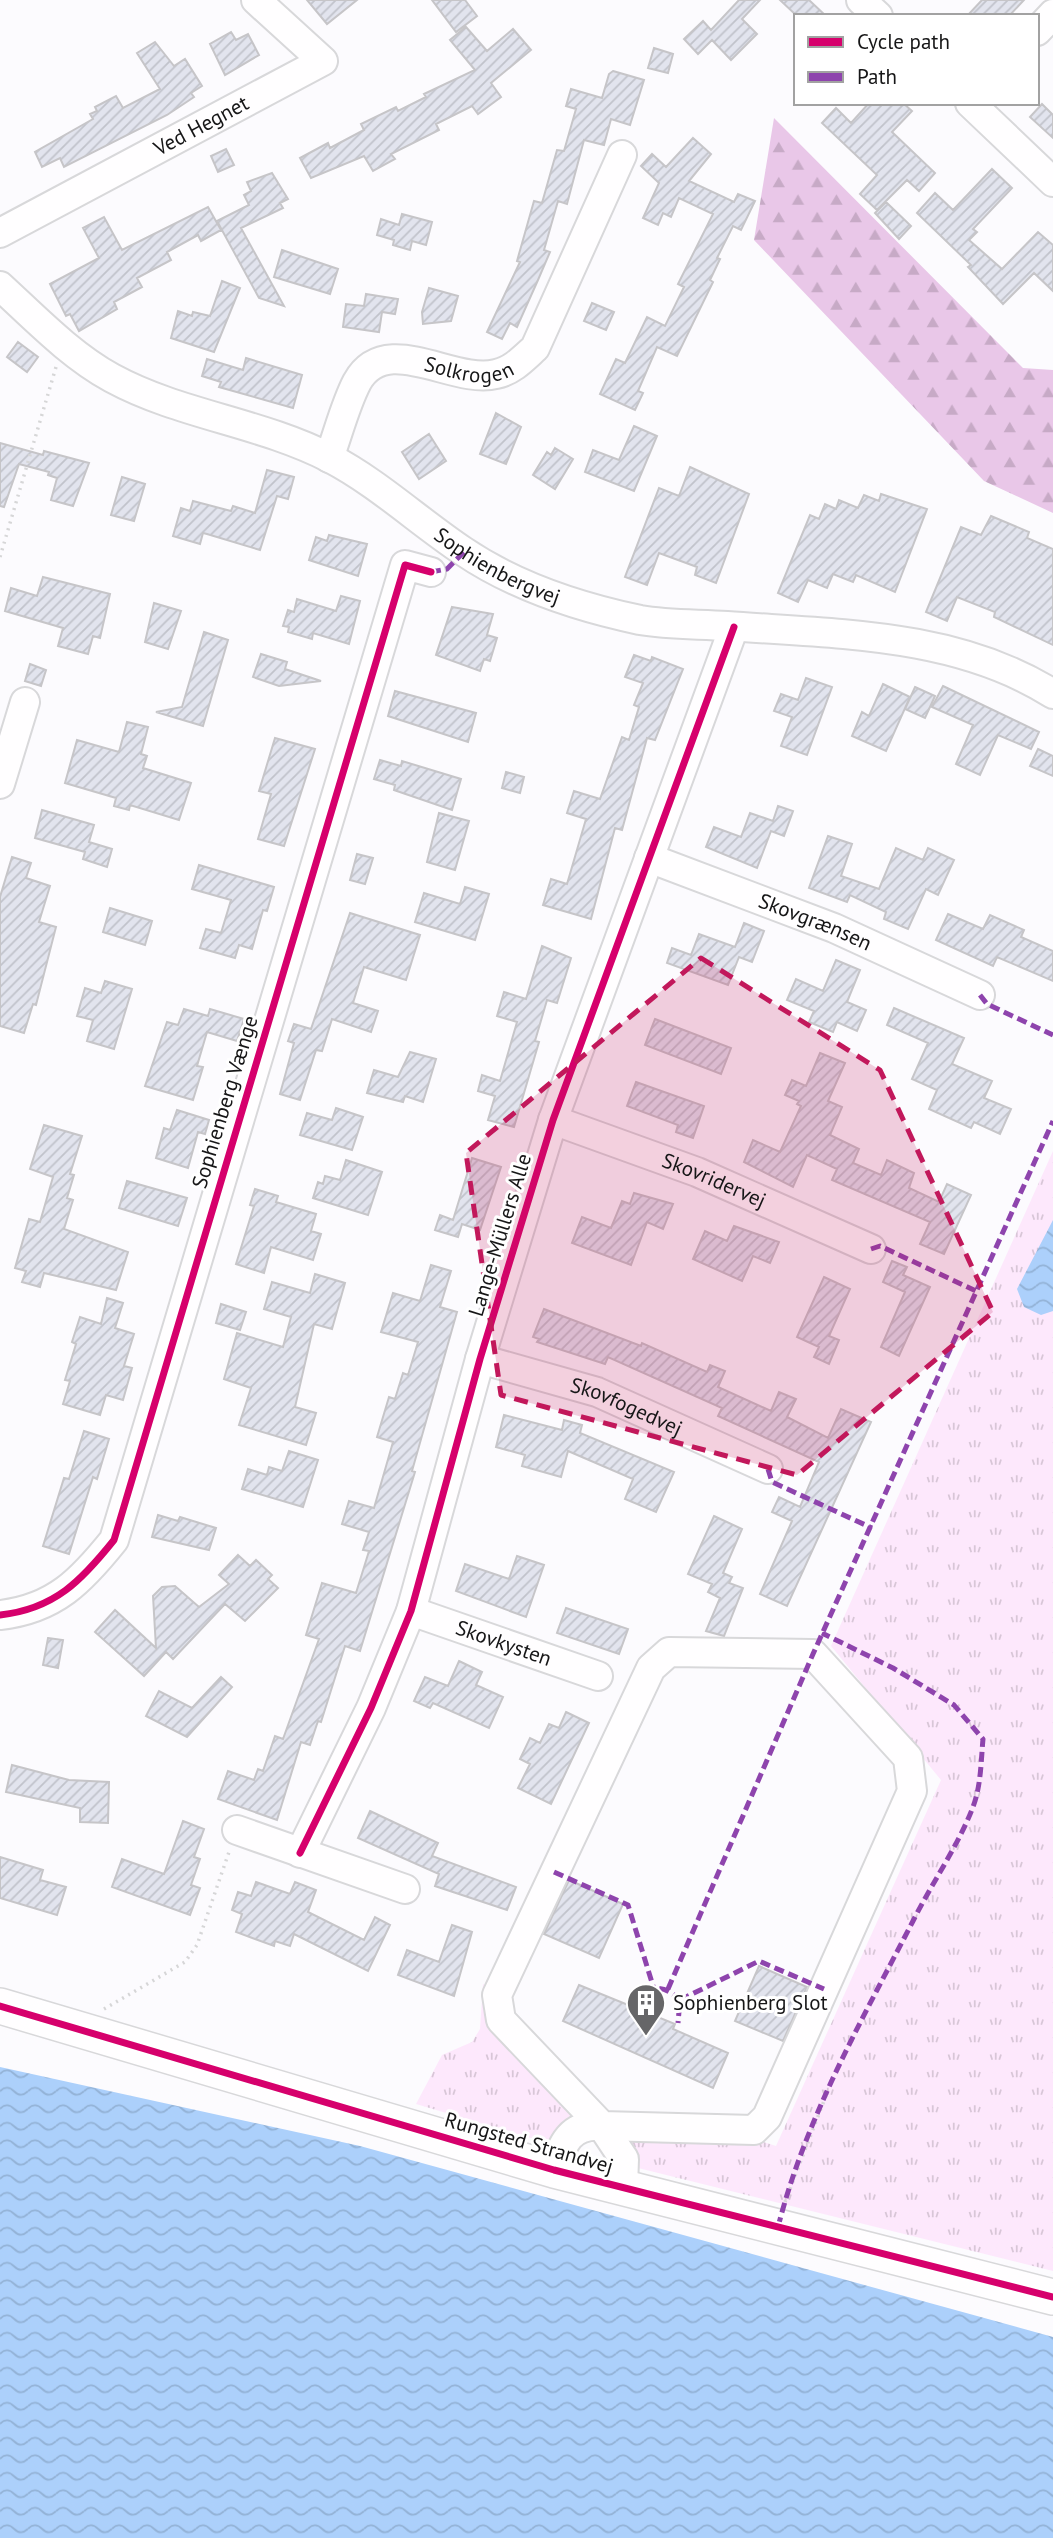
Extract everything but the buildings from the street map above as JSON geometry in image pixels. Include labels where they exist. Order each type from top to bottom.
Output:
[{"type":"main road","name":"Rungsted Strandvej","points":[[0,2006],[554,2170],[1053,2297]]},
{"type":"street","name":"Ved Hegnet","points":[[0,233],[323,61],[256,0]]},
{"type":"street","points":[[861,0],[876,14]]},
{"type":"street","points":[[1039,29],[1053,14]]},
{"type":"street","points":[[972,105],[1053,182]]},
{"type":"street","name":"Solkrogen","points":[[329,458],[358,382],[368,369],[382,360],[400,358],[474,377],[498,374],[516,365],[536,348],[622,155]]},
{"type":"street","name":"Sophienbergvej","points":[[0,286],[67,347],[111,378],[156,397],[276,434],[329,458],[360,475],[464,552],[521,584],[585,607],[644,621],[899,640],[973,657],[1053,694]]},
{"type":"street","name":"Sophienberg Vænge","points":[[0,1615],[13,1614],[59,1595],[89,1573],[114,1539],[405,565],[431,572]]},
{"type":"street","name":"Lange-Müllers Alle","points":[[300,1853],[371,1708],[411,1611],[480,1359],[554,1120],[734,627]]},
{"type":"street","points":[[0,784],[25,702]]},
{"type":"street","name":"Skovgrænsen","points":[[649,858],[834,928],[980,995]]},
{"type":"street","name":"Skovridervej","points":[[554,1120],[697,1172],[871,1249]]},
{"type":"street","name":"Skovfogedvej","points":[[480,1359],[597,1392],[768,1469]]},
{"type":"street","name":"Skovkysten","points":[[411,1611],[598,1676]]},
{"type":"street","points":[[554,2170],[561,2147],[569,2136],[588,2126],[602,2126],[754,2130],[767,2117],[912,1791],[908,1758],[813,1654],[668,1652],[651,1668],[497,1995],[501,2020],[602,2126],[622,2154],[625,2165],[623,2188]]},
{"type":"street","points":[[237,1830],[405,1889]]},
{"type":"path","points":[[0,557],[58,361],[67,347]]},
{"type":"path","points":[[82,2031],[97,2013],[185,1962],[197,1945],[237,1830]]},
{"type":"path","points":[[784,2204],[827,2093]]},
{"type":"highlighted area","points":[[701,958],[880,1070],[993,1312],[797,1475],[501,1395],[466,1153]]},
{"type":"green space","points":[[774,118],[1023,368],[1053,370],[1053,513],[984,481],[754,240]]},
{"type":"green space","points":[[1053,1151],[1053,2271],[634,2167],[618,2134],[751,2138],[776,2146],[941,1780],[831,1646]]},
{"type":"green space","points":[[483,1984],[495,1991],[589,2120],[554,2145],[416,2104],[442,2055],[472,2042],[480,2029]]},
{"type":"water","points":[[1053,1220],[1053,1311],[1041,1315],[1024,1307],[1017,1289]]},
{"type":"water","points":[[0,2067],[360,2146],[1053,2337],[1053,2538],[0,2538]]},
{"type":"marked path","points":[[431,572],[447,569],[464,552]]},
{"type":"marked path","points":[[980,995],[987,1004],[1053,1035]]},
{"type":"marked path","points":[[668,1989],[813,1654],[1053,1121]]},
{"type":"marked path","points":[[871,1249],[880,1246],[978,1292]]},
{"type":"marked path","points":[[768,1469],[772,1482],[872,1528]]},
{"type":"marked path","points":[[778,2227],[804,2147],[837,2070],[920,1907],[967,1822],[978,1791],[983,1739],[954,1705],[893,1668],[822,1633]]},
{"type":"marked path","points":[[554,1872],[628,1905],[654,1989]]},
{"type":"marked path","points":[[680,2000],[759,1961],[824,1989]]},
{"type":"marked path","points":[[636,2005],[651,1990],[668,1991],[680,2000],[678,2023]]},
{"type":"cycle path","points":[[0,1615],[37,1606],[66,1590],[114,1540],[405,565],[431,572]]},
{"type":"cycle path","points":[[300,1853],[371,1708],[411,1611],[480,1359],[553,1120],[734,627]]},
{"type":"cycle path","points":[[0,2006],[554,2170],[1053,2297]]},
{"type":"place","name":"Sophienberg Slot","points":[[646,2037]]}]
